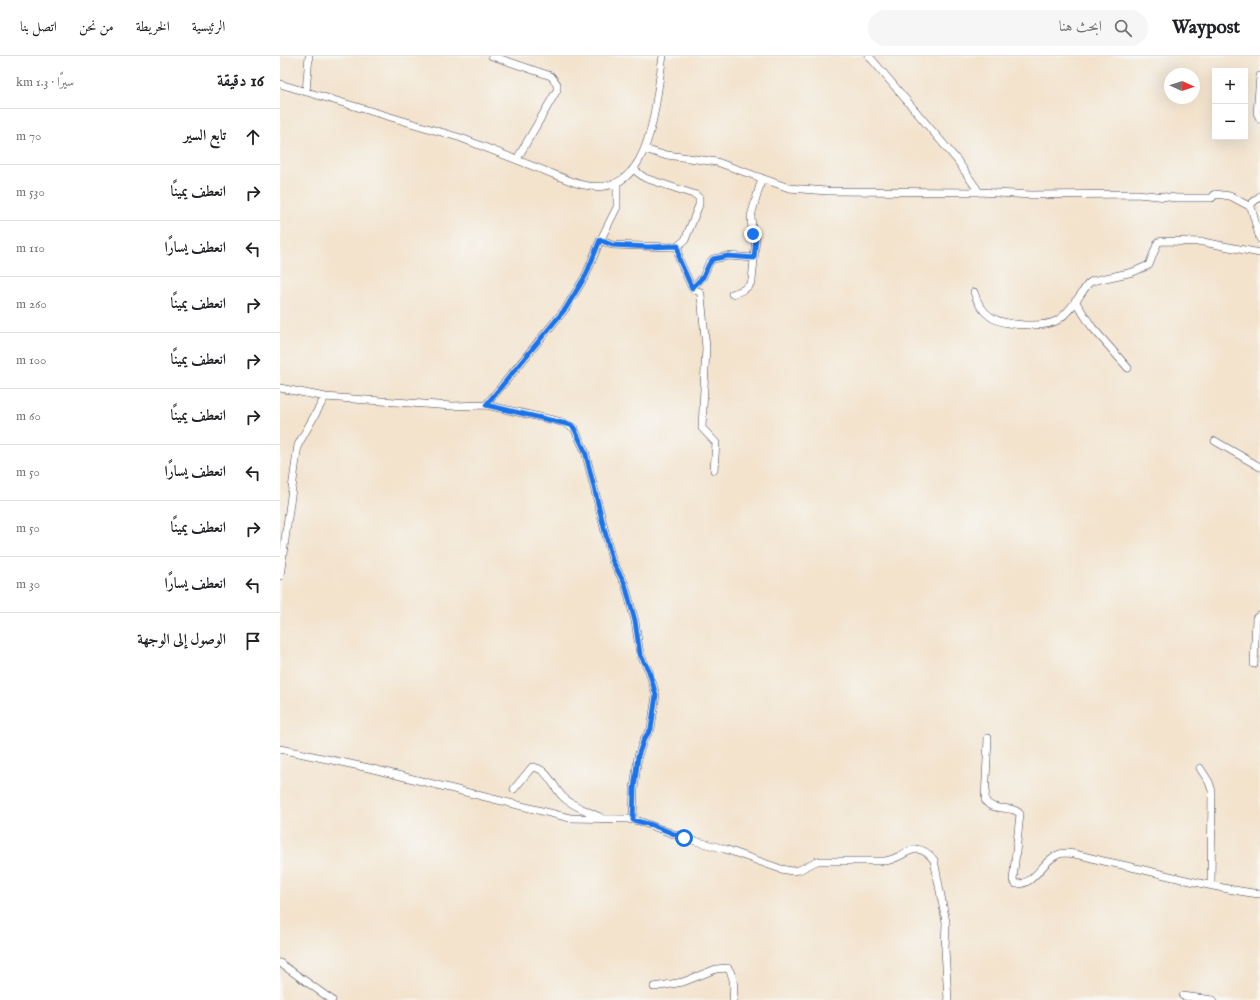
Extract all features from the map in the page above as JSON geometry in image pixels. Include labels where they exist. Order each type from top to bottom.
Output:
[{"type":"street","points":[[306,92],[309,56]]},
{"type":"street","points":[[492,56],[545,74],[554,79],[557,84],[557,90],[517,159]]},
{"type":"street","points":[[280,84],[461,138],[588,187],[617,184],[633,169],[645,149],[663,56]]},
{"type":"street","points":[[869,56],[957,160],[979,192]]},
{"type":"street","points":[[1260,76],[1257,113],[1260,119]]},
{"type":"street","points":[[645,149],[660,154],[717,162],[789,188],[827,191],[979,192],[1031,195],[1137,194],[1184,198],[1212,198],[1215,194],[1230,196],[1249,206],[1253,212],[1260,239]]},
{"type":"street","points":[[600,240],[612,245],[648,247],[678,246],[686,240],[699,205],[699,198],[696,195],[645,178],[633,169]]},
{"type":"street","points":[[732,294],[749,286],[753,276],[756,238],[752,230],[751,216],[762,178]]},
{"type":"street","points":[[486,405],[566,308],[586,275],[600,240],[617,207],[617,184]]},
{"type":"street","points":[[1249,206],[1260,196]]},
{"type":"street","points":[[974,292],[979,306],[990,317],[999,321],[1014,324],[1037,325],[1050,323],[1065,313],[1092,281],[1133,272],[1149,264],[1158,242],[1203,242],[1260,253]]},
{"type":"street","points":[[678,246],[679,259],[692,288],[700,292],[701,295],[706,348],[702,428],[716,443],[714,470]]},
{"type":"street","points":[[692,288],[703,277],[713,259],[728,256],[754,258]]},
{"type":"street","points":[[1075,301],[1092,327],[1128,368]]},
{"type":"street","points":[[280,388],[325,397],[452,406],[486,405],[571,425],[574,428],[585,451],[612,560],[625,584],[635,621],[640,654],[649,671],[656,695],[651,729],[644,739],[638,756],[634,789],[633,820]]},
{"type":"street","points":[[280,576],[298,444],[325,397]]},
{"type":"street","points":[[1215,441],[1260,467]]},
{"type":"street","points":[[1250,462],[1260,462]]},
{"type":"street","points":[[1254,664],[1256,618],[1260,614]]},
{"type":"street","points":[[988,738],[985,800],[987,804],[1016,810],[1020,814],[1013,880],[1016,884],[1025,883],[1052,858],[1065,853],[1211,885],[1260,894]]},
{"type":"street","points":[[280,749],[369,768],[570,818],[633,820],[652,825],[684,838],[725,849],[764,864],[792,871],[817,861],[885,861],[893,859],[908,850],[917,849],[927,852],[934,860],[946,922],[945,957],[948,1000]]},
{"type":"street","points":[[514,789],[527,771],[532,767],[537,767],[544,771],[564,799],[602,818]]},
{"type":"street","points":[[1200,768],[1209,782],[1212,791],[1211,885]]},
{"type":"street","points":[[280,963],[332,1000]]},
{"type":"street","points":[[654,987],[683,982],[716,969],[728,968],[733,981],[733,1000]]},
{"type":"street","points":[[1183,996],[1213,1000]]},
{"type":"route","points":[[684,838],[652,825],[633,820],[634,789],[638,756],[644,739],[651,729],[656,695],[649,671],[640,654],[632,606],[625,584],[612,560],[585,451],[574,428],[571,425],[486,405],[523,358],[544,336],[566,308],[586,275],[600,240],[612,245],[648,247],[678,246],[679,259],[692,288],[703,277],[706,269],[713,259],[728,256],[754,258],[756,238],[753,234]]}]
